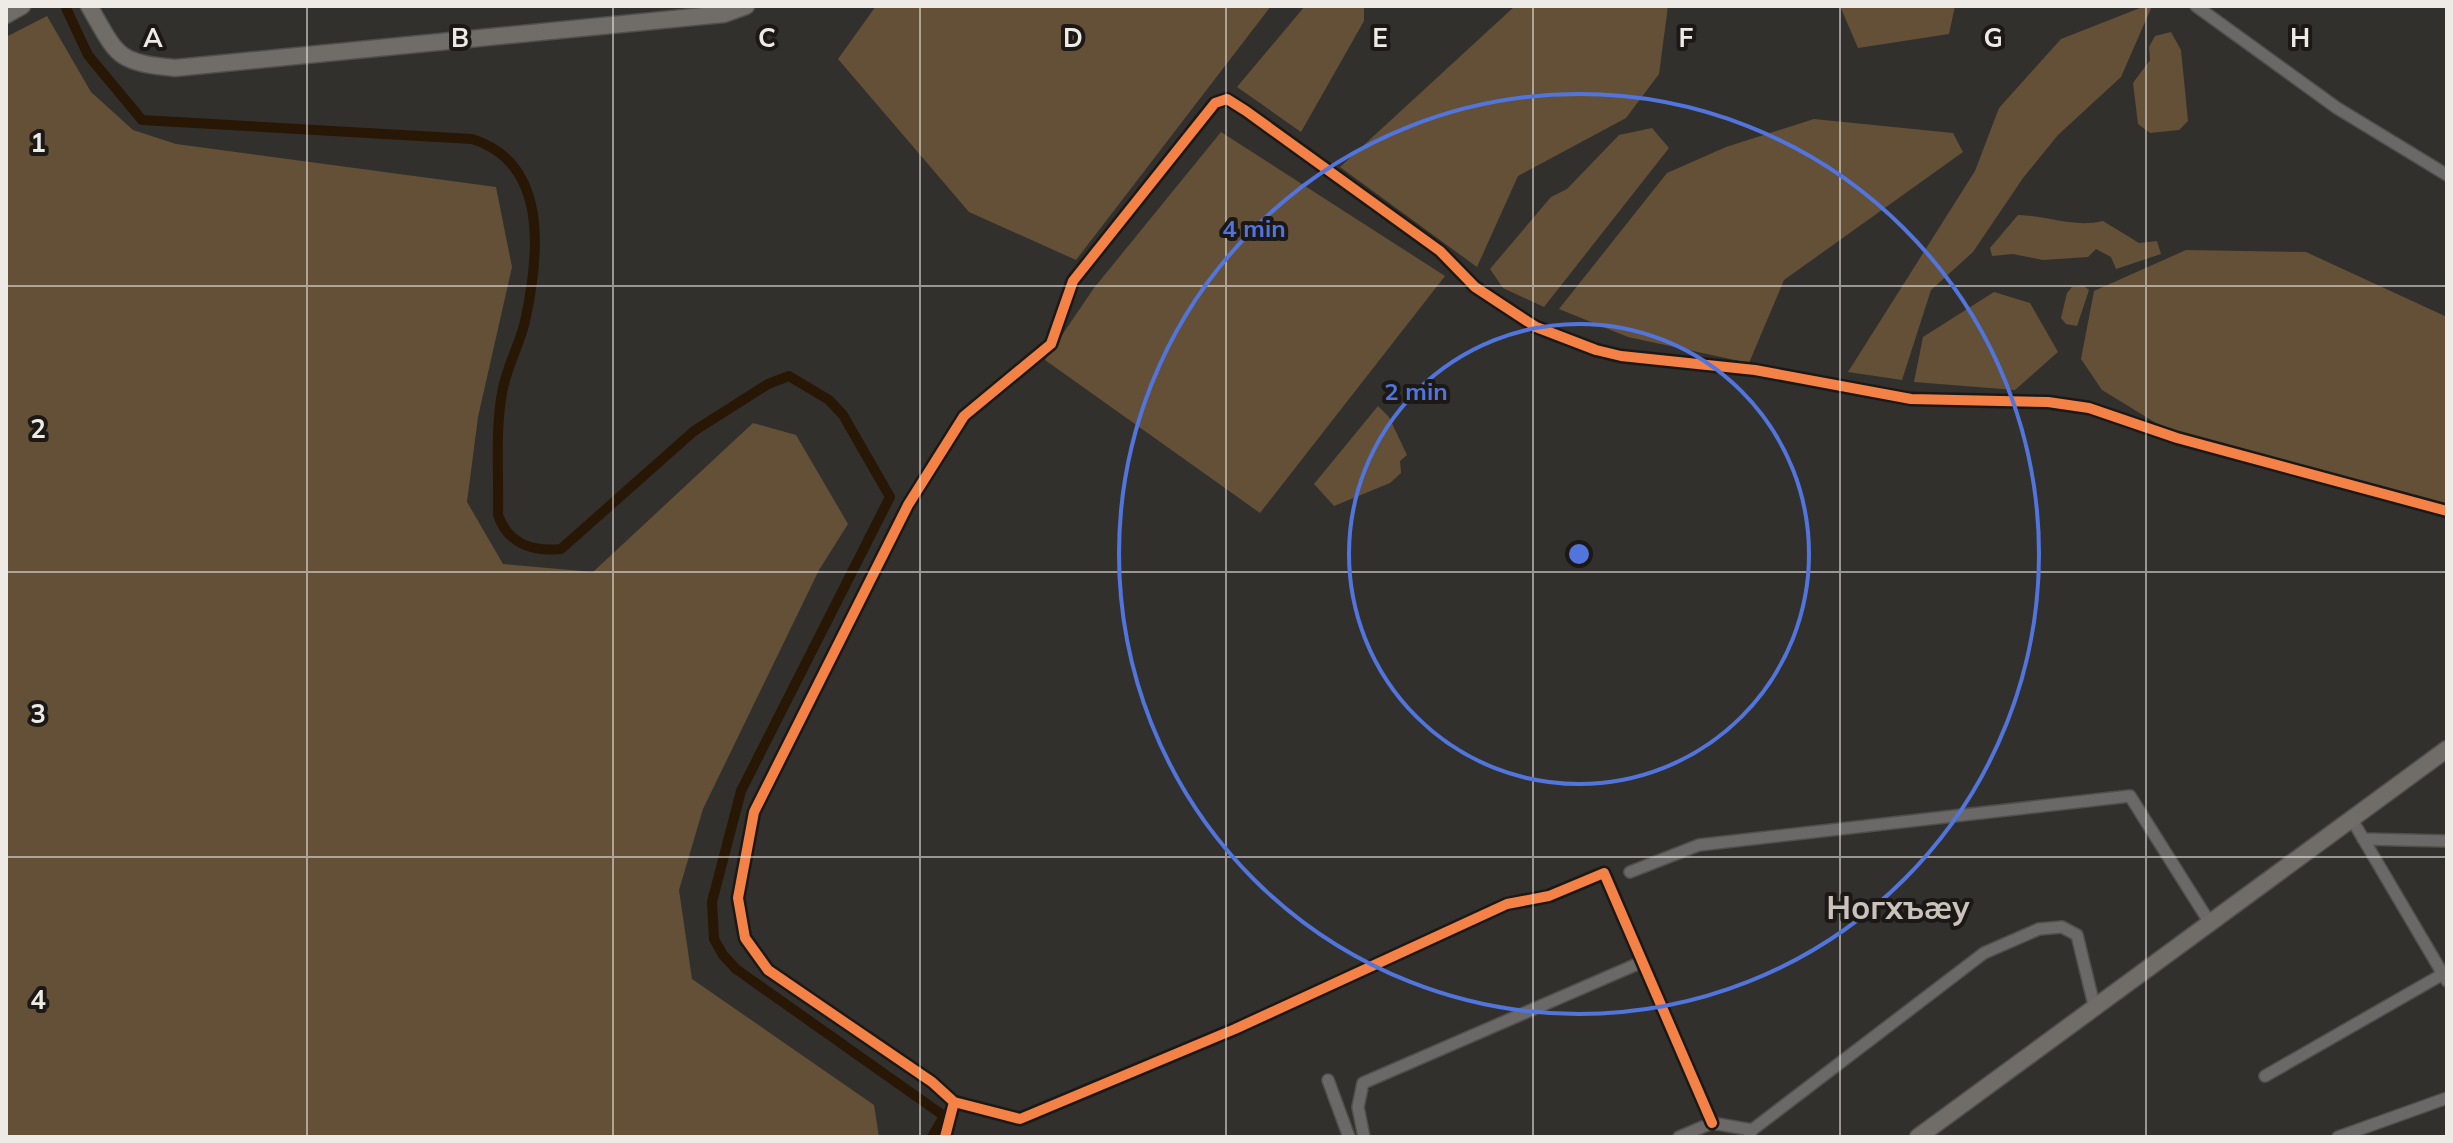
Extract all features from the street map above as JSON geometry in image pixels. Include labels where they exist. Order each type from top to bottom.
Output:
[{"type":"street","points":[[6,15],[22,6]]},
{"type":"street","points":[[89,6],[117,53],[133,64],[175,68],[724,14],[746,6]]},
{"type":"street","points":[[2196,6],[2337,108],[2447,175]]},
{"type":"street","points":[[1712,1123],[1604,873],[1549,896],[1507,904],[1235,1029],[1020,1119],[954,1102],[932,1082],[768,970],[745,938],[738,898],[754,812],[908,505],[964,416],[1051,344],[1073,281],[1215,103],[1227,99],[1246,111],[1440,251],[1475,287],[1536,327],[1596,350],[1755,370],[1911,399],[2048,402],[2089,408],[2177,438],[2447,511]]},
{"type":"street","points":[[1918,1137],[2447,749]]},
{"type":"street","points":[[1630,872],[1699,845],[2130,796],[2210,923]]},
{"type":"street","points":[[2265,1076],[2445,978],[2351,818]]},
{"type":"street","points":[[2363,839],[2447,841]]},
{"type":"street","points":[[1679,1137],[1712,1123],[1750,1134],[1984,953],[2039,929],[2062,927],[2077,935],[2094,1005]]},
{"type":"street","points":[[1364,1137],[1358,1107],[1363,1083],[1642,962]]},
{"type":"street","points":[[1328,1080],[1349,1137]]},
{"type":"street","points":[[2338,1137],[2447,1098]]},
{"type":"street","points":[[945,1137],[954,1102]]},
{"type":"shaded area","points":[[876,6],[1271,6],[1076,260],[969,212],[838,59]]},
{"type":"shaded area","points":[[1305,6],[1364,6],[1364,21],[1301,132],[1237,87]]},
{"type":"shaded area","points":[[1515,6],[1668,6],[1659,74],[1626,118],[1518,176],[1477,267],[1340,167]]},
{"type":"shaded area","points":[[1840,6],[1955,6],[1949,34],[1858,48]]},
{"type":"shaded area","points":[[2152,6],[2121,77],[2058,135],[2023,178],[1973,252],[1931,290],[1902,380],[1848,372],[1975,171],[1999,108],[2061,39]]},
{"type":"shaded area","points":[[47,16],[91,92],[133,130],[176,144],[496,187],[512,267],[478,417],[467,502],[503,564],[593,572],[753,423],[796,435],[848,524],[819,570],[703,809],[679,890],[692,979],[874,1105],[879,1137],[6,1137],[6,37]]},
{"type":"shaded area","points":[[2171,32],[2181,50],[2188,121],[2179,130],[2150,133],[2138,124],[2133,83],[2150,60],[2149,47],[2155,36]]},
{"type":"shaded area","points":[[1814,119],[1953,133],[1963,152],[1784,280],[1749,363],[1628,337],[1559,309],[1667,173],[1726,147]]},
{"type":"shaded area","points":[[1652,128],[1669,148],[1544,307],[1503,288],[1490,269],[1551,197],[1567,189],[1619,135]]},
{"type":"shaded area","points":[[1221,132],[1445,276],[1260,513],[1045,360],[1094,288]]},
{"type":"shaded area","points":[[2018,215],[2071,222],[2103,221],[2139,243],[2157,241],[2161,254],[2116,269],[2111,257],[2096,249],[2088,257],[2043,260],[2013,254],[1992,256],[1990,248]]},
{"type":"shaded area","points":[[2186,250],[2306,252],[2447,317],[2447,508],[2169,431],[2102,390],[2081,359],[2094,291]]},
{"type":"shaded area","points":[[2084,286],[2089,290],[2077,326],[2066,324],[2061,318],[2067,293],[2072,287]]},
{"type":"shaded area","points":[[1994,292],[2030,303],[2058,352],[2015,390],[1914,382],[1923,337]]},
{"type":"shaded area","points":[[1378,406],[1389,417],[1407,455],[1400,461],[1401,473],[1390,483],[1334,506],[1314,484]]},
{"type":"waterway","points":[[66,8],[88,55],[142,120],[472,139],[497,151],[515,168],[526,189],[533,213],[534,266],[524,327],[502,393],[498,438],[498,515],[508,533],[523,544],[541,549],[561,549],[694,431],[768,384],[789,376],[829,400],[843,415],[890,497],[741,791],[712,902],[714,939],[736,969],[944,1116],[932,1137]]},
{"type":"cycle path","points":[[945,1137],[954,1102],[932,1082],[768,970],[745,938],[738,898],[754,812],[908,505],[964,416],[1051,344],[1073,281],[1215,103],[1227,99],[1246,111],[1440,251],[1475,287],[1536,327],[1596,350],[1621,356],[1755,370],[1911,399],[2048,402],[2089,408],[2177,438],[2447,511]]},
{"type":"cycle path","points":[[954,1102],[1020,1119],[1235,1029],[1507,904],[1549,896],[1604,873],[1712,1123]]},
{"type":"district","name":"Ногхъæу","points":[[1898,907]]}]
